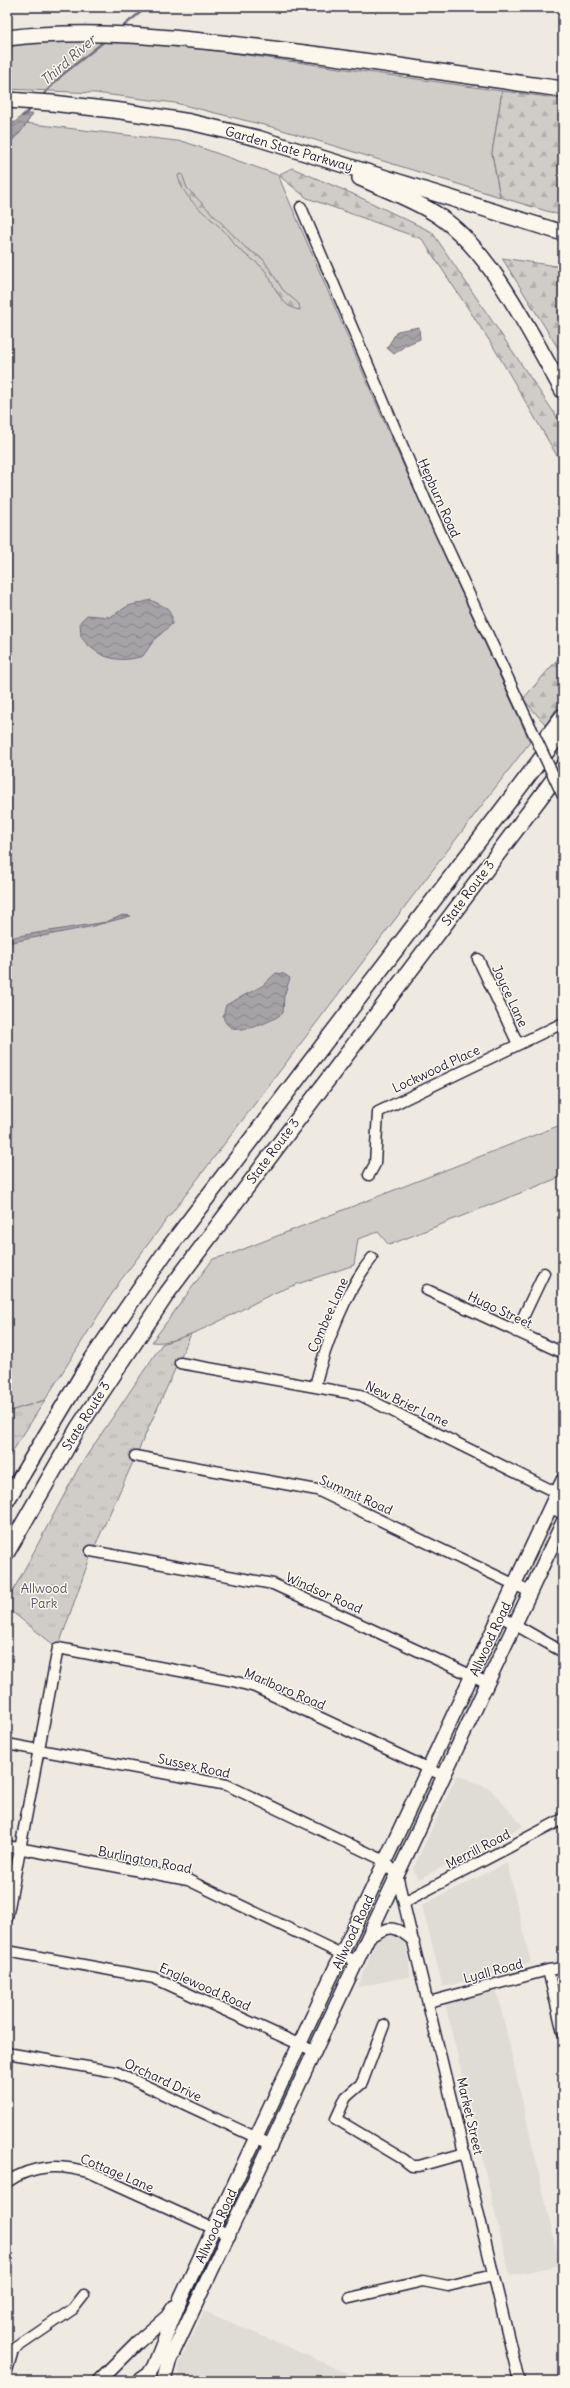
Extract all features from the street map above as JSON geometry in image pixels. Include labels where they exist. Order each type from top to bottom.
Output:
[{"type":"highway","points":[[7,38],[95,32],[136,34],[288,50],[563,88]]},
{"type":"highway","name":"Garden State Parkway","points":[[8,100],[52,103],[190,122],[257,138],[563,233]]},
{"type":"highway","points":[[328,159],[354,176],[431,210],[458,231],[494,274],[563,391]]},
{"type":"highway","points":[[332,1034],[397,934],[563,716]]},
{"type":"highway","name":"State Route 3","points":[[7,1500],[65,1401],[126,1308],[191,1218],[563,730]]},
{"type":"highway","name":"State Route 3","points":[[7,1552],[78,1428],[168,1292],[563,767]]},
{"type":"main road","name":"Allwood Road","points":[[139,2381],[149,2374],[154,2366],[181,2298],[215,2229],[550,1507],[560,1494],[563,1480]]},
{"type":"main road","name":"Allwood Road","points":[[164,2381],[170,2359],[230,2236],[563,1522]]},
{"type":"main road","points":[[99,2381],[138,2342],[167,2317],[181,2298]]},
{"type":"street","name":"Hepburn Road","points":[[301,207],[419,486],[563,796]]},
{"type":"street","name":"Joyce Lane","points":[[478,959],[518,1044]]},
{"type":"street","name":"Lockwood Place","points":[[369,1175],[375,1164],[378,1112],[563,1022]]},
{"type":"street","name":"Combee Lane","points":[[315,1386],[321,1360],[340,1315],[362,1270],[372,1258]]},
{"type":"street","points":[[516,1332],[544,1273]]},
{"type":"street","name":"Hugo Street","points":[[427,1290],[563,1353]]},
{"type":"street","name":"New Brier Lane","points":[[180,1364],[315,1386],[360,1395],[560,1494]]},
{"type":"street","name":"Summit Road","points":[[135,1456],[317,1490],[530,1592]]},
{"type":"street","points":[[550,1507],[563,1514]]},
{"type":"street","name":"Windsor Road","points":[[90,1551],[273,1584],[488,1683]]},
{"type":"street","points":[[500,1616],[563,1652]]},
{"type":"street","name":"Marlboro Road","points":[[39,1750],[58,1648],[233,1681],[255,1687],[444,1776]]},
{"type":"street","name":"Sussex Road","points":[[7,1744],[227,1785],[385,1861]]},
{"type":"street","points":[[7,1918],[39,1750]]},
{"type":"street","name":"Merrill Road","points":[[404,1902],[563,1819]]},
{"type":"street","name":"Burlington Road","points":[[7,1846],[188,1880],[358,1962]]},
{"type":"street","points":[[385,1861],[398,1875]]},
{"type":"street","name":"Market Street","points":[[398,1875],[493,2275],[520,2381]]},
{"type":"street","points":[[370,1937],[383,1929],[394,1928],[403,1932],[414,1942]]},
{"type":"street","name":"Englewood Road","points":[[7,1951],[154,1978],[316,2052]]},
{"type":"street","name":"Lyall Road","points":[[429,2002],[548,1970],[563,1968]]},
{"type":"street","points":[[548,1970],[563,2033]]},
{"type":"street","points":[[384,2025],[362,2084],[346,2097],[336,2119],[404,2158],[412,2166],[419,2166],[465,2153]]},
{"type":"street","name":"Orchard Drive","points":[[7,2053],[116,2072],[272,2145]]},
{"type":"street","name":"Cottage Lane","points":[[7,2182],[42,2168],[68,2167],[91,2173],[230,2236]]},
{"type":"street","points":[[350,2298],[423,2281],[448,2286],[493,2275]]},
{"type":"street","points":[[7,2371],[10,2348],[73,2309],[84,2295]]},
{"type":"shaded area","points":[[457,1775],[490,1789],[523,1826],[419,1879],[413,1869]]},
{"type":"shaded area","points":[[507,1863],[531,1963],[443,1987],[422,1905]]},
{"type":"shaded area","points":[[391,1933],[405,1939],[411,1976],[358,1987],[377,1938]]},
{"type":"shaded area","points":[[497,1991],[560,2265],[510,2276],[445,2003]]},
{"type":"shaded area","points":[[204,2311],[348,2373],[349,2381],[177,2381],[179,2363]]},
{"type":"green space","points":[[88,40],[154,42],[502,91],[492,153],[500,197],[276,128],[175,103],[95,93],[7,89],[7,44]]},
{"type":"green space","points":[[502,91],[563,99],[563,216],[500,197],[492,153]]},
{"type":"green space","points":[[16,122],[185,142],[278,175],[392,440],[530,742],[120,1281],[45,1400],[7,1412],[7,123]]},
{"type":"green space","points":[[292,168],[353,194],[432,232],[563,426],[563,466],[493,346],[422,239],[307,198],[278,175]]},
{"type":"green space","points":[[182,174],[187,188],[246,248],[263,259],[283,290],[299,304],[300,310],[293,308],[282,299],[263,268],[237,247],[223,230],[196,206],[180,184],[178,175]]},
{"type":"green space","points":[[502,258],[563,267],[563,356]]},
{"type":"green space","points":[[563,653],[563,698],[546,725],[523,699]]},
{"type":"green space","points":[[563,1124],[563,1176],[389,1245],[378,1232],[358,1239],[354,1265],[279,1291],[215,1323],[180,1338],[165,1342],[152,1342],[213,1259],[231,1254]]},
{"type":"green space","name":"Allwood Park","points":[[191,1334],[90,1557],[58,1648],[7,1608],[7,1602],[79,1467],[162,1344]]},
{"type":"green space","points":[[45,1400],[9,1457],[7,1460],[7,1412]]},
{"type":"water","points":[[23,114],[33,114],[20,133],[7,145],[7,131]]},
{"type":"water","points":[[419,327],[420,339],[406,345],[394,354],[387,348],[397,331]]},
{"type":"water","points":[[151,600],[167,608],[172,617],[172,624],[154,640],[143,656],[125,659],[109,657],[94,650],[81,637],[80,622],[87,615],[110,617],[128,606]]},
{"type":"water","points":[[123,915],[131,916],[89,927],[7,943],[7,939],[18,936],[106,922]]},
{"type":"water","points":[[276,973],[284,974],[290,978],[284,996],[283,1013],[269,1021],[250,1028],[233,1028],[226,1024],[223,1016],[226,1005],[262,986]]},
{"type":"waterway","name":"Third River","points":[[121,28],[147,7]]},
{"type":"waterway","name":"Third River","points":[[41,97],[62,75],[106,40]]},
{"type":"waterway","name":"Third River","points":[[23,116],[32,107]]}]
